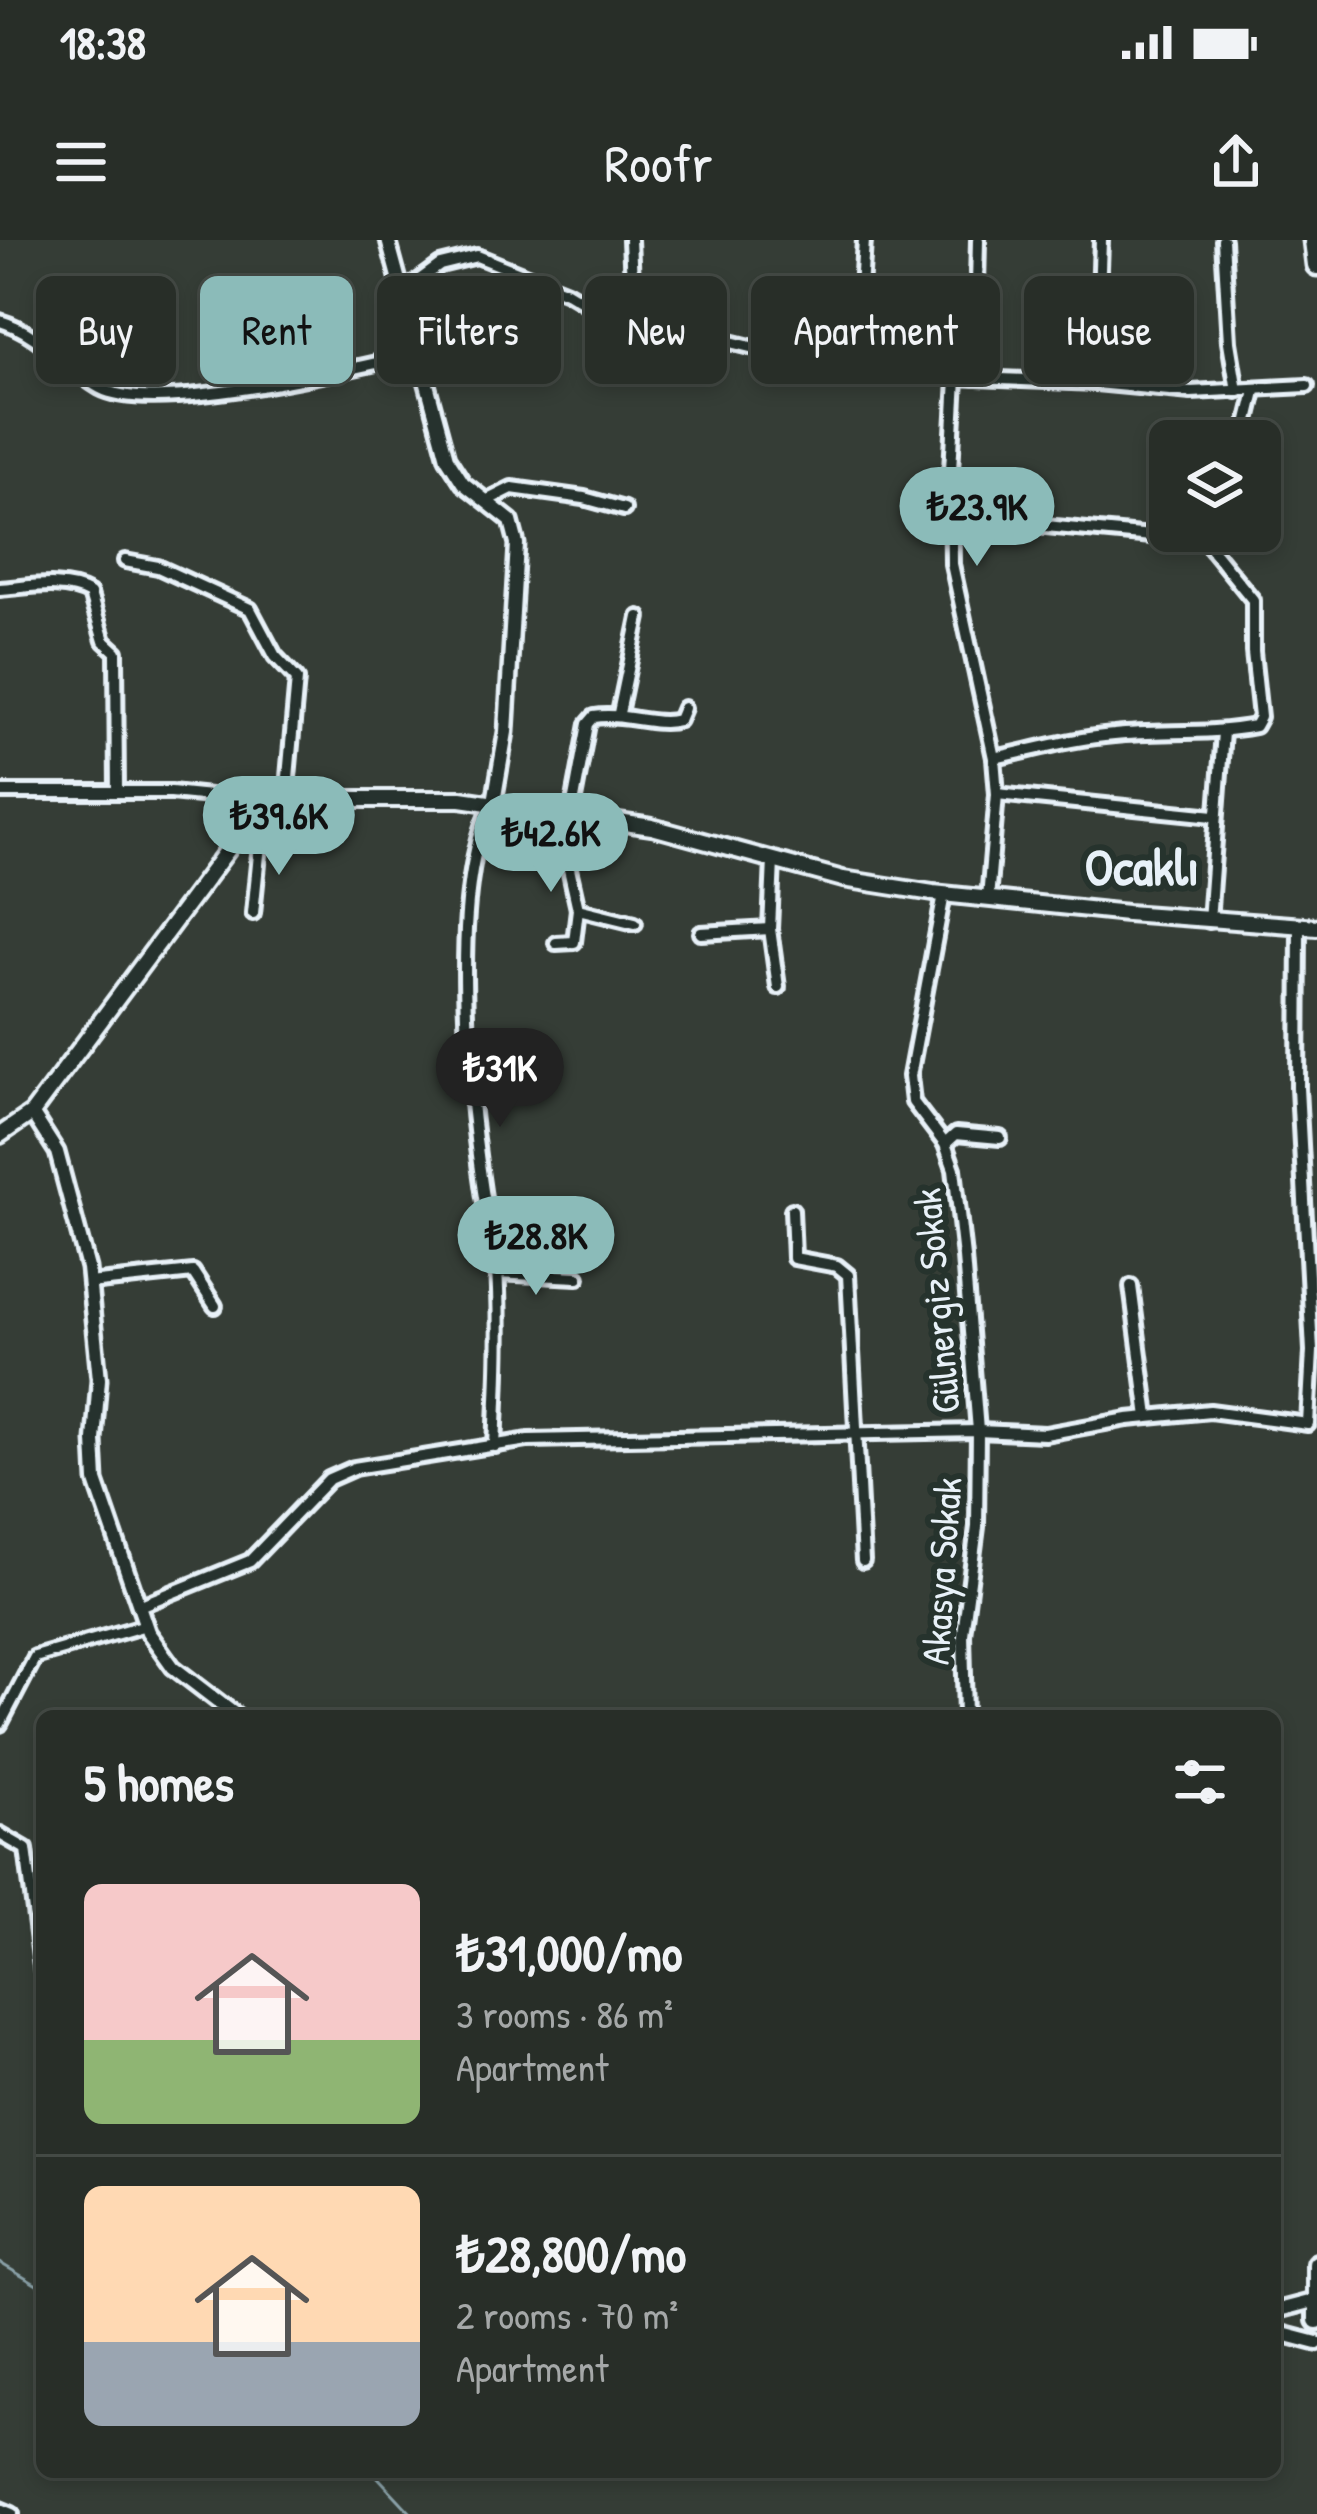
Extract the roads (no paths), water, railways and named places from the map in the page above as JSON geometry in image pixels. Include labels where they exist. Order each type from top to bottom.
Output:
[{"type":"highway","points":[[1314,240],[1317,265]]},
{"type":"highway","points":[[1316,2307],[1317,2264]]},
{"type":"main road","points":[[0,1135],[32,1112],[244,828],[282,801],[494,802],[652,827],[843,879],[988,899],[1317,927]]},
{"type":"street","points":[[388,240],[398,276]]},
{"type":"street","points":[[630,240],[632,276]]},
{"type":"street","points":[[862,276],[864,240]]},
{"type":"street","points":[[977,276],[978,240]]},
{"type":"street","points":[[1100,276],[1101,240]]},
{"type":"street","points":[[1222,240],[1228,342],[1237,391]]},
{"type":"street","points":[[425,276],[440,265],[477,256],[527,276]]},
{"type":"street","points":[[0,321],[66,359],[98,387],[118,394],[230,390],[377,363]]},
{"type":"street","points":[[427,384],[447,458],[463,483],[511,521],[518,544],[506,732],[494,802],[485,817],[467,900],[467,1049],[496,1273],[495,1446]]},
{"type":"street","points":[[956,384],[952,564],[994,758],[997,794],[988,899]]},
{"type":"street","points":[[1107,384],[1191,392],[1306,386]]},
{"type":"street","points":[[1248,420],[1255,391]]},
{"type":"street","points":[[488,500],[512,488],[624,509]]},
{"type":"street","points":[[950,517],[1149,532]]},
{"type":"street","points":[[994,758],[1107,735],[1170,730],[1223,733],[1255,726],[1259,717],[1252,652],[1253,600],[1218,552]]},
{"type":"street","points":[[0,792],[117,792],[282,801],[297,679],[275,656],[250,608],[158,566],[125,560]]},
{"type":"street","points":[[0,590],[50,586],[90,594],[104,640],[116,652],[117,792]]},
{"type":"street","points":[[619,713],[639,617]]},
{"type":"street","points":[[572,814],[588,724],[594,718],[619,713],[671,723],[679,720],[683,708]]},
{"type":"street","points":[[1209,921],[1223,733]]},
{"type":"street","points":[[997,794],[1214,817]]},
{"type":"street","points":[[253,914],[263,811]]},
{"type":"street","points":[[552,812],[545,861],[567,860],[578,908],[574,942],[556,943]]},
{"type":"street","points":[[773,860],[770,929],[778,987]]},
{"type":"street","name":"Gülnergiz Sokak","points":[[944,894],[910,1076],[913,1102],[945,1144],[954,1169],[978,1431]]},
{"type":"street","points":[[578,908],[635,923]]},
{"type":"street","points":[[139,1606],[250,1561],[329,1479],[354,1468],[528,1440],[978,1431],[1046,1434],[1210,1411],[1308,1424],[1312,1351],[1298,1088],[1299,926]]},
{"type":"street","points":[[701,933],[770,929]]},
{"type":"street","points":[[32,1112],[57,1152],[89,1283],[99,1379],[94,1440],[97,1481],[146,1625],[172,1667],[229,1710]]},
{"type":"street","points":[[945,1144],[956,1134],[1000,1138]]},
{"type":"street","points":[[792,1210],[794,1258],[837,1266],[848,1275],[863,1561]]},
{"type":"street","points":[[89,1283],[193,1272],[215,1306]]},
{"type":"street","points":[[496,1273],[578,1277]]},
{"type":"street","points":[[1131,1286],[1148,1417]]},
{"type":"street","name":"Akasya Sokak","points":[[964,1710],[963,1634],[977,1527],[978,1431]]},
{"type":"street","points":[[0,1724],[35,1658],[146,1625]]},
{"type":"street","points":[[0,1834],[26,1849],[36,1926]]},
{"type":"street","points":[[1281,2310],[1316,2307]]},
{"type":"street","points":[[1281,2334],[1317,2343]]},
{"type":"street","points":[[0,2509],[12,2514]]},
{"type":"waterway","points":[[0,2263],[36,2284]]},
{"type":"waterway","points":[[379,2478],[412,2514]]},
{"type":"district","name":"Ocaklı","points":[[1142,867]]}]
